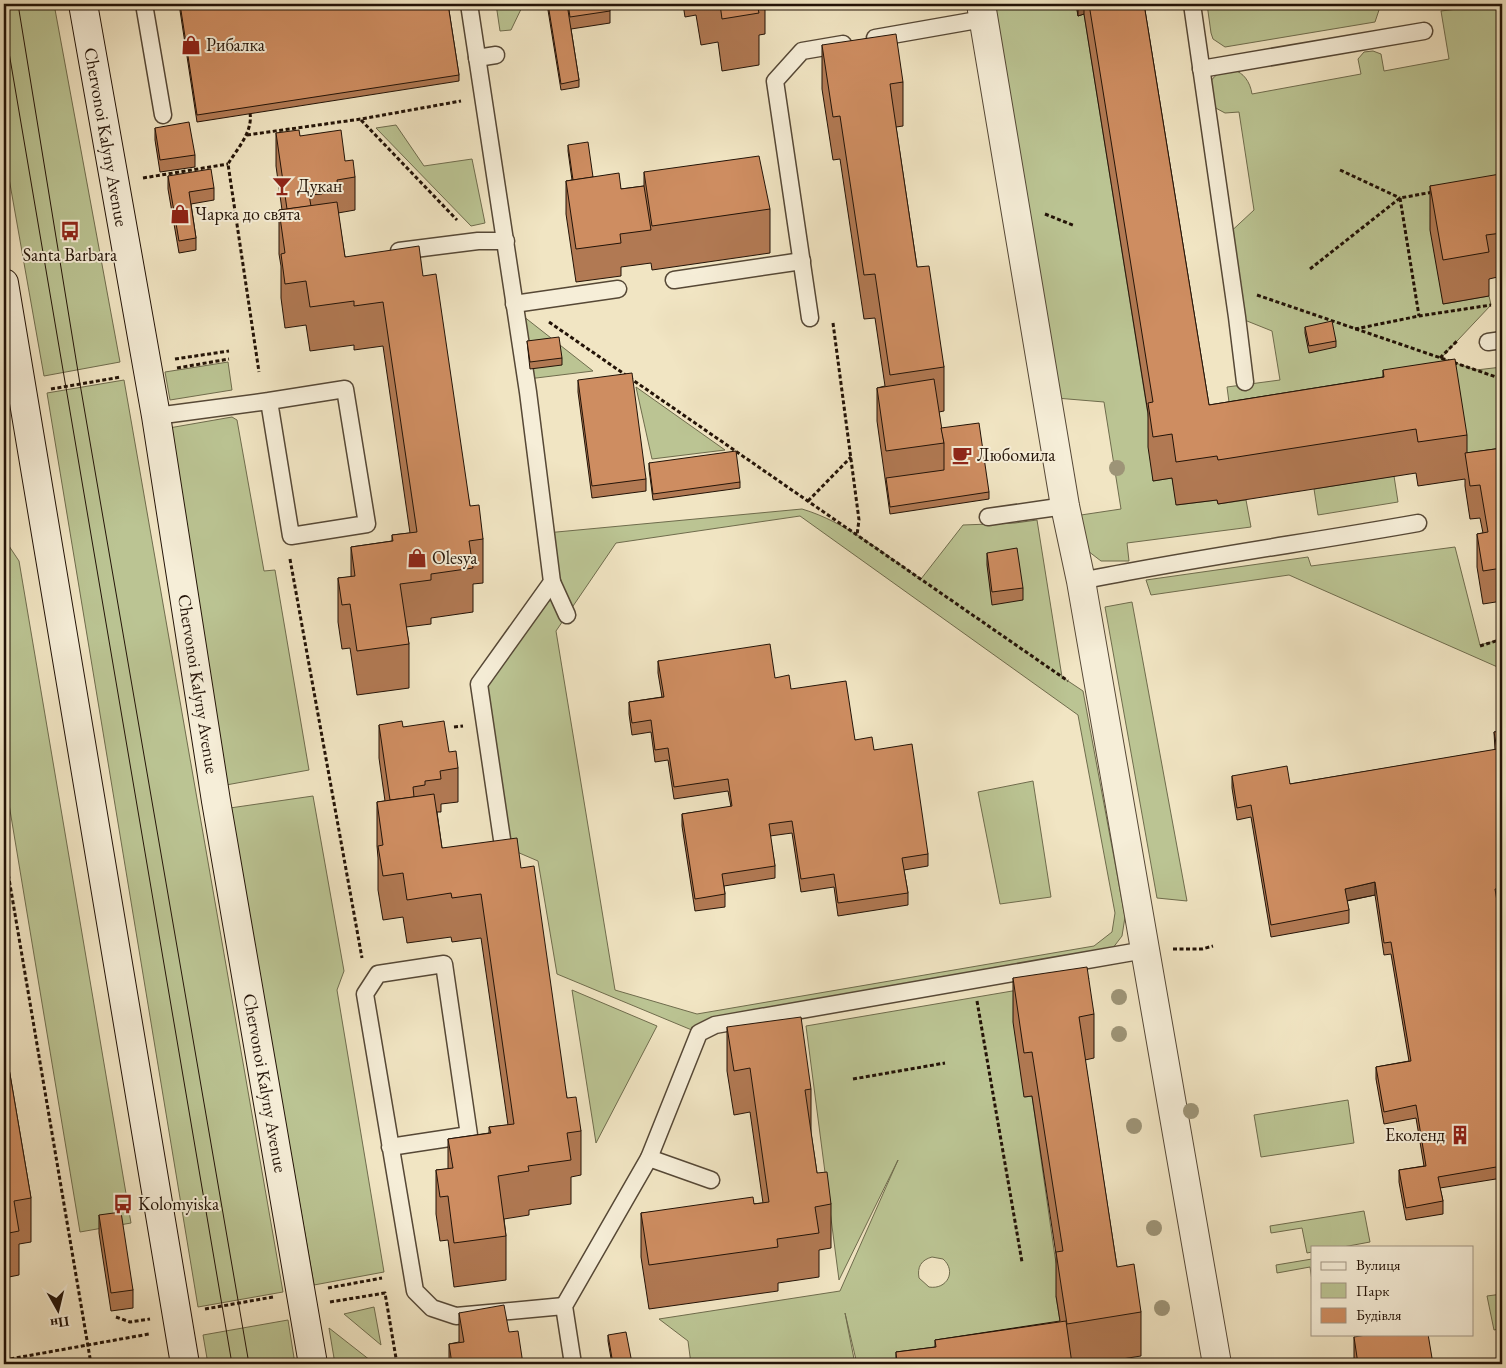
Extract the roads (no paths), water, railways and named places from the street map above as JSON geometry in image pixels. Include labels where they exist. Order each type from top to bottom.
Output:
[{"type":"main road","name":"Chervonoi Kalyny Avenue","points":[[83,4],[156,416],[216,801],[313,1364]]},
{"type":"main road","points":[[982,12],[1065,506],[1081,581],[1217,1364]]},
{"type":"main road","points":[[4,283],[185,1364]]},
{"type":"lane","points":[[144,4],[163,116]]},
{"type":"lane","points":[[469,4],[528,392],[552,582],[567,615]]},
{"type":"lane","points":[[1192,4],[1245,382]]},
{"type":"lane","points":[[810,318],[775,81],[802,51],[982,12]]},
{"type":"lane","points":[[1201,69],[1424,31]]},
{"type":"lane","points":[[477,58],[496,55]]},
{"type":"lane","points":[[387,253],[478,241],[506,241]]},
{"type":"lane","points":[[674,280],[802,262]]},
{"type":"lane","points":[[514,304],[618,289]]},
{"type":"lane","points":[[156,416],[346,389],[367,524],[291,536],[269,401]]},
{"type":"lane","points":[[988,517],[1065,506]]},
{"type":"lane","points":[[1081,581],[1418,523]]},
{"type":"lane","points":[[503,846],[479,684],[552,582]]},
{"type":"lane","points":[[573,1364],[564,1306],[648,1158],[699,1033],[714,1018],[1145,950]]},
{"type":"lane","points":[[390,1148],[469,1135],[444,964],[378,974],[365,994],[390,1148],[415,1290],[432,1308],[456,1316],[564,1306]]},
{"type":"lane","points":[[648,1158],[711,1180]]},
{"type":"tram line","points":[[18,4],[80,384],[249,1364]]},
{"type":"tram line","points":[[4,23],[232,1364]]},
{"type":"place","name":"Рибалка","points":[[191,45]]},
{"type":"place","name":"Дукан","points":[[282,186]]},
{"type":"place","name":"Чарка до свята","points":[[180,214]]},
{"type":"place","name":"Santa Barbara","points":[[70,231]]},
{"type":"place","name":"Любомила","points":[[962,455]]},
{"type":"place","name":"Olesya","points":[[417,558]]},
{"type":"place","name":"Еколенд","points":[[1460,1135]]},
{"type":"place","name":"Kolomyiska","points":[[123,1204]]}]
